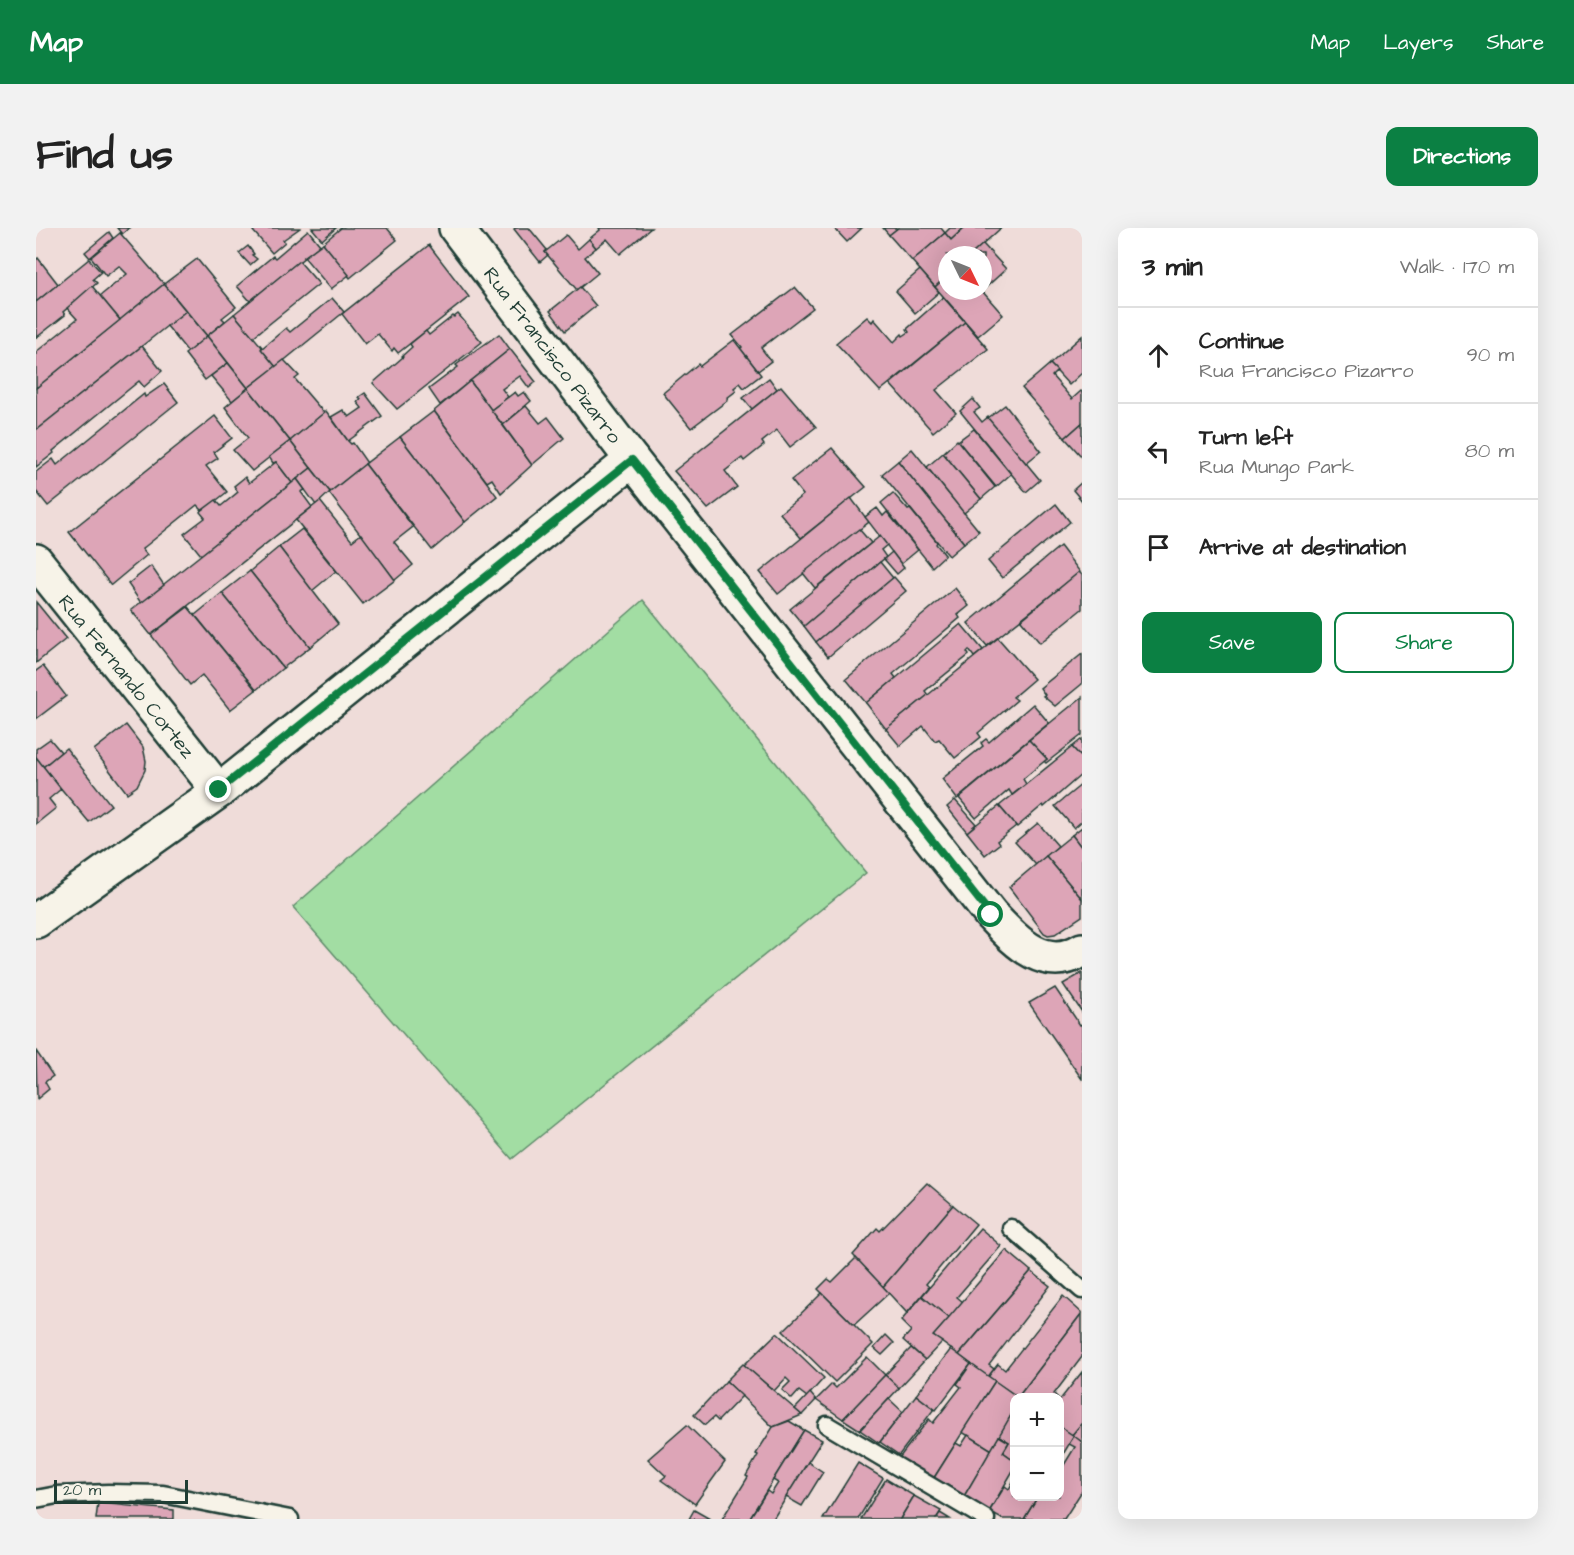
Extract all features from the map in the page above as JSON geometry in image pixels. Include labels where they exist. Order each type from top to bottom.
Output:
[{"type":"street","name":"Rua Francisco Pizarro","points":[[456,228],[632,460],[991,915],[1013,938],[1030,951],[1051,958],[1077,953]]},
{"type":"street","points":[[36,921],[219,790],[632,460]]},
{"type":"street","name":"Rua Fernando Cortez","points":[[36,561],[219,790]]},
{"type":"lane","points":[[1011,1228],[1082,1290]]},
{"type":"lane","points":[[827,1425],[986,1519]]},
{"type":"lane","points":[[36,1499],[57,1495],[163,1494],[290,1519]]},
{"type":"green space","points":[[643,600],[866,873],[512,1159],[293,907]]},
{"type":"building","points":[[117,228],[129,228],[122,234]]},
{"type":"building","points":[[256,228],[300,228],[283,240],[285,242],[272,253],[253,231]]},
{"type":"building","points":[[312,228],[336,228],[322,240]]},
{"type":"building","points":[[341,228],[387,228],[397,240],[350,278],[323,243]]},
{"type":"building","points":[[515,228],[529,228],[547,250],[545,252],[548,255],[540,262]]},
{"type":"building","points":[[599,228],[651,228],[620,254],[607,239],[596,248],[589,239],[600,230]]},
{"type":"building","points":[[834,228],[862,228],[847,242]]},
{"type":"building","points":[[883,228],[898,228],[889,235]]},
{"type":"building","points":[[898,228],[941,228],[945,233],[912,261],[889,235]]},
{"type":"building","points":[[950,228],[964,228],[951,240],[945,233]]},
{"type":"building","points":[[964,228],[1001,228],[981,246],[938,246],[938,284],[935,287],[912,261],[945,233],[951,240]]},
{"type":"building","points":[[308,230],[320,245],[250,301],[237,286]]},
{"type":"building","points":[[109,232],[113,238],[90,258],[85,252]]},
{"type":"building","points":[[120,233],[164,284],[120,320],[100,296],[127,274],[119,266],[106,276],[91,257]]},
{"type":"building","points":[[566,235],[578,249],[589,239],[596,248],[585,257],[598,273],[577,290],[545,252]]},
{"type":"building","points":[[323,243],[349,275],[331,289],[304,257]]},
{"type":"building","points":[[429,245],[469,297],[398,353],[394,348],[392,351],[378,334],[365,344],[342,314]]},
{"type":"building","points":[[248,246],[254,254],[252,255],[257,259],[250,265],[239,253]]},
{"type":"building","points":[[992,254],[1006,269],[992,282]]},
{"type":"building","points":[[38,258],[58,284],[36,302],[36,260]]},
{"type":"building","points":[[89,259],[101,272],[93,279],[97,283],[63,312],[65,315],[36,338],[36,302]]},
{"type":"building","points":[[197,259],[236,307],[222,318],[225,321],[207,336],[164,284]]},
{"type":"building","points":[[299,261],[319,284],[253,337],[234,314]]},
{"type":"building","points":[[920,270],[938,293],[915,313],[896,291]]},
{"type":"building","points":[[164,284],[186,311],[36,430],[36,388]]},
{"type":"building","points":[[92,286],[120,320],[36,388],[36,352],[77,319],[67,308]]},
{"type":"building","points":[[580,287],[596,306],[565,331],[550,311]]},
{"type":"building","points":[[795,287],[813,308],[761,348],[771,361],[758,371],[732,335]]},
{"type":"building","points":[[332,298],[344,312],[276,367],[261,349],[286,328],[290,332]]},
{"type":"building","points":[[940,300],[946,300],[965,322],[880,391],[836,343],[867,317],[872,322],[874,319],[894,342],[902,334],[903,336],[909,332],[907,329]]},
{"type":"building","points":[[946,300],[990,300],[1003,315],[978,336]]},
{"type":"building","points":[[186,311],[207,336],[188,352],[167,326]]},
{"type":"building","points":[[234,314],[276,367],[248,388],[207,336]]},
{"type":"building","points":[[458,314],[482,342],[397,409],[373,383],[403,357],[412,347],[410,344],[426,331],[429,335]]},
{"type":"building","points":[[965,322],[988,349],[936,390],[956,413],[933,432],[890,384]]},
{"type":"building","points":[[499,334],[510,349],[440,405],[429,389],[458,367],[456,365]]},
{"type":"building","points":[[207,336],[228,363],[205,380],[185,354]]},
{"type":"building","points":[[1082,336],[1082,373],[1069,385],[1050,364]]},
{"type":"building","points":[[734,340],[761,375],[744,388],[740,383],[734,388],[736,391],[727,398],[728,400],[691,428],[663,393],[698,364],[700,366]]},
{"type":"building","points":[[142,346],[162,371],[144,387],[139,381],[36,467],[36,430]]},
{"type":"building","points":[[510,349],[536,382],[529,388],[520,376],[502,389],[508,397],[491,410],[470,381]]},
{"type":"building","points":[[284,360],[299,376],[295,379],[324,413],[290,441],[248,388]]},
{"type":"building","points":[[228,363],[248,388],[232,401],[211,376]]},
{"type":"building","points":[[1050,364],[1057,371],[1052,376],[1072,399],[1082,392],[1082,423],[1065,438],[1022,388]]},
{"type":"building","points":[[769,378],[777,389],[752,409],[743,398]]},
{"type":"building","points":[[470,381],[532,465],[501,493],[492,479],[487,482],[434,411]]},
{"type":"building","points":[[164,384],[178,402],[48,506],[36,491],[36,472],[53,459],[57,465],[144,394],[145,397]]},
{"type":"building","points":[[781,386],[816,427],[790,447],[777,430],[762,442],[764,445],[744,461],[742,458],[725,471],[737,487],[708,509],[674,471]]},
{"type":"building","points":[[248,388],[290,441],[252,471],[233,450],[248,438],[225,407]]},
{"type":"building","points":[[515,392],[518,396],[524,392],[531,401],[503,425],[491,410]]},
{"type":"building","points":[[365,393],[382,416],[348,441],[331,417],[343,410],[349,417],[362,408],[357,402],[361,399],[359,397]]},
{"type":"building","points":[[973,399],[980,408],[974,412],[982,422],[988,417],[1040,480],[1026,492],[960,411]]},
{"type":"building","points":[[1005,405],[1041,451],[1026,463],[988,418]]},
{"type":"building","points":[[526,406],[540,423],[548,417],[564,438],[532,465],[503,425]]},
{"type":"building","points":[[326,411],[367,463],[330,492],[290,441]]},
{"type":"building","points":[[434,411],[497,496],[465,522],[400,437]]},
{"type":"building","points":[[215,416],[232,438],[214,452],[218,458],[206,466],[227,492],[203,511],[197,505],[142,549],[147,555],[111,585],[69,532]]},
{"type":"building","points":[[1082,423],[1082,457],[1065,438]]},
{"type":"building","points":[[974,429],[1011,474],[996,487],[958,441]]},
{"type":"building","points":[[400,437],[465,522],[432,550],[365,464]]},
{"type":"building","points":[[957,440],[995,487],[981,499],[943,453]]},
{"type":"building","points":[[290,441],[311,468],[292,483],[276,462],[273,463],[269,457]]},
{"type":"building","points":[[832,448],[866,487],[801,538],[780,513],[803,495],[791,480]]},
{"type":"building","points":[[912,449],[979,531],[964,543],[898,461]]},
{"type":"building","points":[[943,453],[981,499],[964,513],[927,467]]},
{"type":"building","points":[[898,461],[964,543],[949,556],[882,474]]},
{"type":"building","points":[[276,462],[292,483],[201,555],[184,534],[205,518],[200,512],[216,500],[221,506],[238,492],[234,486],[245,477],[249,483]]},
{"type":"building","points":[[365,464],[413,527],[394,542],[413,565],[395,580],[329,493]]},
{"type":"building","points":[[311,468],[330,492],[316,505],[297,479]]},
{"type":"building","points":[[297,479],[305,490],[301,492],[312,507],[151,635],[131,610]]},
{"type":"building","points":[[1082,482],[1082,501],[1073,490]]},
{"type":"building","points":[[893,493],[908,510],[910,509],[945,555],[932,567],[881,503]]},
{"type":"building","points":[[851,498],[869,522],[778,594],[760,572]]},
{"type":"building","points":[[320,501],[352,541],[361,534],[395,580],[363,604],[296,520]]},
{"type":"building","points":[[1056,504],[1070,522],[1002,578],[988,561]]},
{"type":"building","points":[[877,508],[883,516],[887,512],[918,550],[901,564],[865,517]]},
{"type":"building","points":[[302,529],[336,571],[312,591],[279,547]]},
{"type":"building","points":[[859,529],[871,543],[815,588],[803,573]]},
{"type":"building","points":[[880,536],[887,545],[881,550],[886,557],[804,626],[790,609]]},
{"type":"building","points":[[1060,546],[1080,572],[987,646],[968,623]]},
{"type":"building","points":[[279,547],[338,624],[310,647],[250,571]]},
{"type":"building","points":[[892,552],[904,568],[897,574],[884,559]]},
{"type":"building","points":[[880,562],[893,578],[816,642],[804,626]]},
{"type":"building","points":[[151,566],[164,585],[141,603],[128,584]]},
{"type":"building","points":[[250,571],[310,647],[283,668],[222,593]]},
{"type":"building","points":[[1079,572],[1082,575],[1082,609],[1040,643],[1021,620]]},
{"type":"building","points":[[894,577],[906,591],[828,657],[816,642]]},
{"type":"building","points":[[955,588],[969,606],[958,615],[960,618],[893,674],[896,678],[866,703],[846,679]]},
{"type":"building","points":[[222,593],[283,668],[256,690],[195,615]]},
{"type":"building","points":[[36,602],[66,639],[36,663]]},
{"type":"building","points":[[188,607],[256,690],[230,710],[202,675],[190,685],[151,635]]},
{"type":"building","points":[[961,624],[983,650],[974,657],[969,650],[967,652],[969,655],[925,691],[928,695],[886,729],[866,703]]},
{"type":"building","points":[[998,638],[1034,679],[1013,697],[1017,700],[978,733],[981,737],[955,758],[939,739],[935,741],[923,726],[900,746],[886,729]]},
{"type":"building","points":[[1082,654],[1082,684],[1055,706],[1043,696],[1045,695],[1040,688]]},
{"type":"building","points":[[43,666],[66,696],[36,719],[36,671]]},
{"type":"building","points":[[1082,697],[1082,735],[1046,763],[1044,761],[1047,759],[1029,740]]},
{"type":"building","points":[[1033,704],[1049,723],[957,799],[942,779],[983,746],[981,743],[986,739],[989,742]]},
{"type":"building","points":[[126,725],[143,747],[146,761],[145,770],[137,786],[127,793],[94,750]]},
{"type":"building","points":[[50,739],[61,752],[43,767],[36,757],[36,749]]},
{"type":"building","points":[[1082,739],[1082,758],[1072,747]]},
{"type":"building","points":[[1029,740],[1047,759],[1023,779],[1026,784],[1012,795],[1009,790],[976,818],[959,798]]},
{"type":"building","points":[[1072,747],[1082,758],[1082,774],[1017,827],[999,806]]},
{"type":"building","points":[[66,748],[111,805],[89,822],[43,767]]},
{"type":"building","points":[[36,757],[61,789],[49,799],[56,808],[36,824]]},
{"type":"building","points":[[1082,784],[1082,821],[1074,828],[1055,806]]},
{"type":"building","points":[[955,800],[976,824],[967,832],[947,807]]},
{"type":"building","points":[[999,806],[1016,826],[997,841],[999,844],[985,855],[967,832]]},
{"type":"building","points":[[1038,823],[1058,846],[1036,865],[1015,842]]},
{"type":"building","points":[[1082,827],[1082,848],[1072,835]]},
{"type":"building","points":[[1072,835],[1082,848],[1082,899],[1046,856]]},
{"type":"building","points":[[1046,856],[1082,899],[1082,916],[1055,934],[1048,935],[1044,933],[1009,887]]},
{"type":"building","points":[[1082,973],[1082,1012],[1063,984]]},
{"type":"building","points":[[1055,988],[1080,1025],[1082,1024],[1082,1079],[1029,1003]]},
{"type":"building","points":[[36,1051],[53,1076],[45,1082],[49,1089],[37,1099]]},
{"type":"building","points":[[927,1183],[953,1205],[883,1287],[853,1255],[877,1228],[880,1231]]},
{"type":"building","points":[[953,1205],[976,1224],[926,1284],[929,1287],[907,1313],[883,1287]]},
{"type":"building","points":[[980,1228],[1001,1246],[957,1297],[963,1302],[949,1318],[922,1296]]},
{"type":"building","points":[[1006,1250],[1031,1271],[959,1355],[933,1336]]},
{"type":"building","points":[[856,1258],[889,1293],[854,1325],[818,1289],[828,1279],[832,1282]]},
{"type":"building","points":[[1031,1271],[1050,1286],[989,1365],[994,1369],[988,1377],[959,1355]]},
{"type":"building","points":[[822,1293],[873,1344],[835,1382],[783,1331]]},
{"type":"building","points":[[922,1296],[949,1318],[933,1336],[942,1342],[925,1360],[903,1340],[911,1331],[901,1321]]},
{"type":"building","points":[[1063,1296],[1082,1313],[1021,1393],[1012,1393],[988,1377],[998,1364],[1005,1370]]},
{"type":"building","points":[[1082,1313],[1082,1357],[1055,1393],[1021,1393]]},
{"type":"building","points":[[777,1333],[824,1378],[807,1397],[799,1391],[792,1399],[782,1390],[790,1382],[786,1378],[774,1391],[744,1365]]},
{"type":"building","points":[[886,1335],[894,1343],[882,1355],[874,1348]]},
{"type":"building","points":[[911,1348],[925,1360],[899,1388],[885,1375]]},
{"type":"building","points":[[951,1349],[971,1364],[936,1410],[916,1395]]},
{"type":"building","points":[[867,1357],[885,1375],[843,1419],[816,1400],[832,1384],[836,1388]]},
{"type":"building","points":[[743,1364],[802,1415],[773,1427],[726,1381]]},
{"type":"building","points":[[971,1364],[995,1381],[932,1481],[899,1458],[929,1419],[933,1423],[961,1387],[957,1384]]},
{"type":"building","points":[[1082,1372],[1082,1423],[1072,1435],[1064,1429],[1064,1395]]},
{"type":"building","points":[[885,1375],[899,1388],[860,1430],[843,1419]]},
{"type":"building","points":[[726,1381],[742,1396],[718,1421],[714,1417],[705,1425],[694,1415]]},
{"type":"building","points":[[995,1381],[1012,1393],[1010,1393],[1010,1417],[992,1450],[962,1432]]},
{"type":"building","points":[[810,1393],[816,1400],[802,1415],[795,1409]]},
{"type":"building","points":[[916,1395],[934,1409],[899,1455],[880,1442]]},
{"type":"building","points":[[889,1399],[903,1412],[879,1443],[860,1430]]},
{"type":"building","points":[[1010,1417],[1010,1457],[1003,1452],[1009,1442],[999,1436]]},
{"type":"building","points":[[789,1421],[804,1430],[749,1519],[722,1519],[748,1477],[746,1476],[758,1455],[756,1454],[773,1427]]},
{"type":"building","points":[[1082,1423],[1082,1442],[1072,1435]]},
{"type":"building","points":[[687,1425],[725,1462],[695,1504],[661,1480],[666,1476],[648,1459]]},
{"type":"building","points":[[1064,1429],[1074,1436],[1064,1453]]},
{"type":"building","points":[[804,1430],[822,1440],[773,1519],[749,1519],[767,1491],[771,1494],[778,1483],[773,1480]]},
{"type":"building","points":[[968,1435],[992,1450],[963,1498],[932,1481],[956,1443],[961,1446]]},
{"type":"building","points":[[999,1436],[1009,1442],[1003,1452],[1010,1457],[1010,1476],[989,1512],[963,1498]]},
{"type":"building","points":[[1074,1436],[1082,1442],[1082,1491],[1064,1519],[1024,1519],[1035,1501],[1064,1501],[1064,1465],[1075,1447],[1069,1444]]},
{"type":"building","points":[[808,1462],[823,1472],[802,1506],[786,1497]]},
{"type":"building","points":[[858,1463],[883,1478],[858,1519],[823,1519]]},
{"type":"building","points":[[886,1479],[914,1496],[900,1519],[861,1519]]},
{"type":"building","points":[[1005,1486],[1009,1489],[1010,1487],[1010,1501],[1035,1501],[1024,1519],[1002,1519],[989,1512]]},
{"type":"building","points":[[914,1496],[941,1511],[936,1519],[900,1519]]},
{"type":"building","points":[[98,1503],[174,1510],[174,1519],[96,1519]]},
{"type":"building","points":[[694,1510],[710,1519],[689,1519]]},
{"type":"building","points":[[940,1513],[950,1519],[936,1519]]},
{"type":"route","points":[[219,790],[632,460],[991,915]]}]
